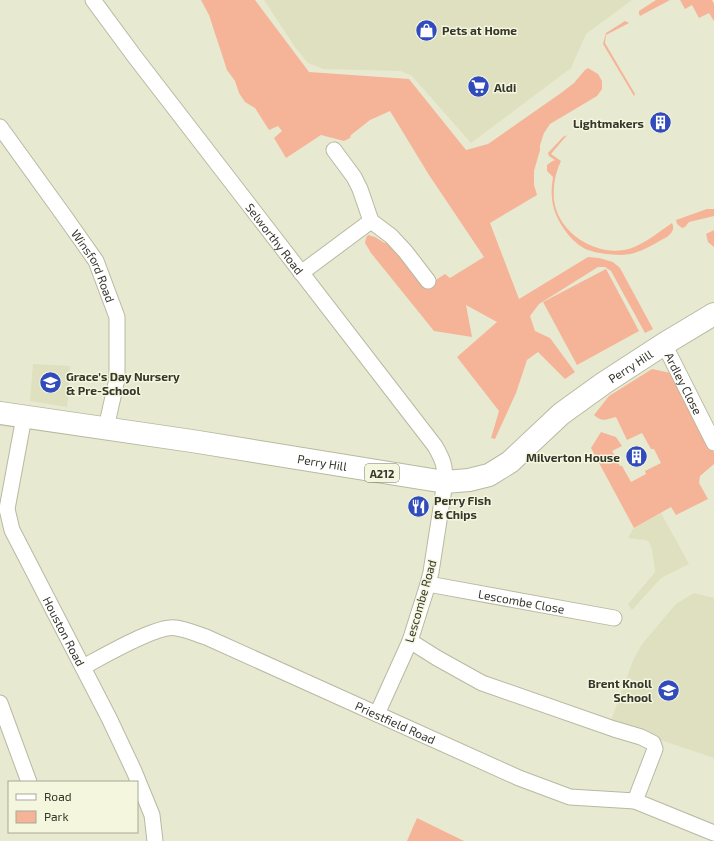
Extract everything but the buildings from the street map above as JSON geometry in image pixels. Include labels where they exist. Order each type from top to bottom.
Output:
[{"type":"main road","name":"Perry Hill","points":[[0,413],[106,428],[445,482],[469,480],[489,475],[510,462],[561,414],[604,383],[714,314]]},
{"type":"street","name":"Selworthy Road","points":[[93,0],[140,64],[435,446],[445,470],[445,482]]},
{"type":"street","name":"Winsford Road","points":[[0,127],[96,261],[116,317],[117,379],[106,428]]},
{"type":"street","points":[[334,150],[354,177],[360,189],[371,221],[396,241],[428,281]]},
{"type":"street","points":[[301,273],[371,221]]},
{"type":"street","name":"Ardley Close","points":[[664,344],[714,443]]},
{"type":"street","name":"Houston Road","points":[[24,416],[7,509],[12,530],[109,718],[134,771],[152,814],[155,841]]},
{"type":"street","name":"Lescombe Road","points":[[377,714],[410,641],[428,584],[445,482]]},
{"type":"street","name":"Lescombe Close","points":[[428,584],[614,618]]},
{"type":"street","name":"Priestfield Road","points":[[83,667],[160,629],[175,627],[206,637],[519,778],[570,797],[635,801],[714,833]]},
{"type":"street","points":[[410,641],[482,684],[641,737],[652,743],[655,749],[635,801]]},
{"type":"street","points":[[0,703],[29,781]]},
{"type":"shaded area","points":[[264,0],[632,0],[586,34],[571,68],[471,143],[411,75],[400,71],[323,69],[308,63],[295,47]]},
{"type":"shaded area","name":"Grace’s Day Nursery & Pre-School","points":[[33,364],[70,366],[67,407],[30,401]]},
{"type":"shaded area","points":[[661,513],[689,564],[661,578],[632,610],[628,604],[652,576],[655,569],[652,549],[649,542],[646,540],[628,538],[633,529]]},
{"type":"shaded area","name":"Brent Knoll School","points":[[694,593],[714,598],[714,758],[610,723],[634,658],[643,643],[676,604]]},
{"type":"green space","points":[[201,0],[255,0],[309,72],[409,79],[466,150],[488,144],[561,93],[574,83],[588,68],[598,74],[602,81],[602,89],[597,96],[550,124],[544,133],[534,171],[534,185],[537,195],[490,223],[519,299],[588,257],[599,258],[613,262],[620,268],[653,329],[645,333],[611,271],[605,267],[598,267],[539,304],[530,316],[535,331],[550,338],[575,372],[565,379],[538,352],[527,360],[516,393],[495,439],[491,438],[499,411],[457,357],[497,322],[466,305],[472,337],[434,331],[371,253],[365,243],[368,235],[393,246],[425,287],[445,274],[450,278],[484,257],[429,175],[390,111],[370,120],[351,135],[350,138],[344,141],[321,135],[286,158],[274,138],[282,131],[278,126],[269,130],[255,108],[245,102],[239,93],[235,81],[227,70],[209,15]]},
{"type":"green space","points":[[656,0],[670,0],[640,16],[639,11]]},
{"type":"green space","points":[[680,0],[712,0],[714,4],[714,21],[709,13],[699,18],[692,5],[685,9]]},
{"type":"green space","points":[[625,21],[629,23],[606,35],[605,43],[635,94],[634,96],[603,44],[606,33]]},
{"type":"green space","points":[[567,135],[551,154],[561,161],[555,180],[554,200],[557,212],[562,222],[570,231],[589,245],[612,251],[624,250],[637,246],[672,223],[673,229],[670,234],[644,249],[625,255],[606,254],[588,250],[575,242],[559,221],[553,205],[553,177],[547,171],[547,165],[555,160],[549,156],[548,153],[563,137]]},
{"type":"green space","points":[[707,209],[714,209],[714,216],[689,222],[682,228],[677,224],[676,220]]},
{"type":"green space","points":[[714,230],[714,247],[708,242],[706,234]]},
{"type":"green space","points":[[606,269],[639,331],[577,365],[543,302]]},
{"type":"green space","points":[[652,369],[671,373],[714,453],[714,464],[700,476],[699,483],[708,499],[676,515],[671,507],[634,528],[591,448],[601,432],[616,437],[622,446],[612,451],[631,482],[646,474],[645,471],[661,463],[654,449],[651,449],[642,433],[627,440],[616,417],[602,420],[594,415],[609,396]]},
{"type":"green space","points":[[417,818],[464,841],[407,841]]},
{"type":"place","name":"Pets at Home","points":[[427,30]]},
{"type":"place","name":"Aldi","points":[[479,87]]},
{"type":"place","name":"Lightmakers","points":[[660,123]]},
{"type":"place","name":"Grace’s Day Nursery & Pre-School","points":[[50,383]]},
{"type":"place","name":"Milverton House","points":[[636,457]]},
{"type":"place","name":"Perry Fish & Chips","points":[[418,507]]},
{"type":"place","name":"Brent Knoll School","points":[[668,690]]}]
